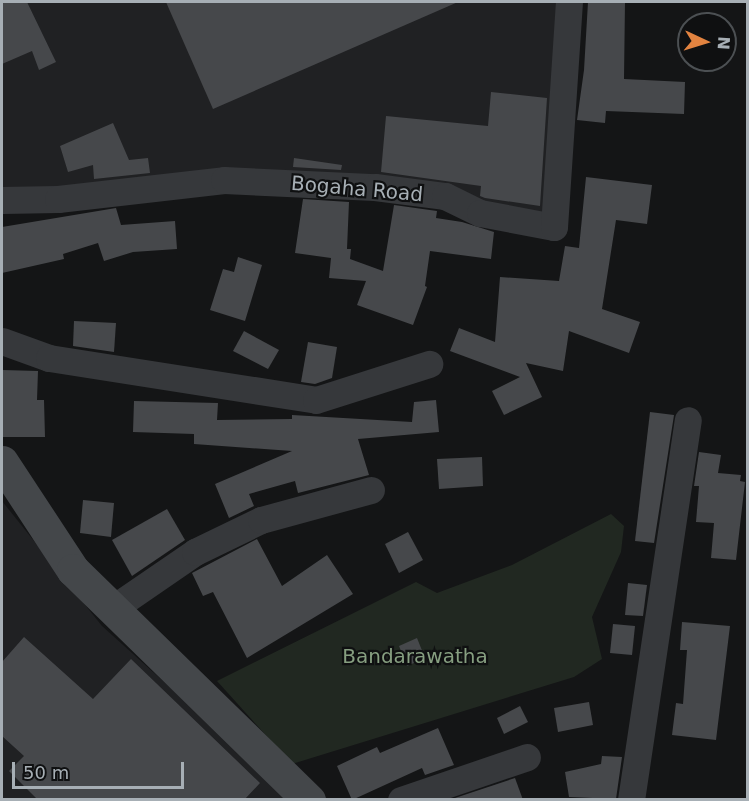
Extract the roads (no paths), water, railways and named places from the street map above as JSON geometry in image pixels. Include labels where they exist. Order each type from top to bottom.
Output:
[{"type":"street","name":"Bogaha Road","points":[[2,200],[58,200],[225,180],[363,186],[445,196],[480,213],[554,227],[569,2]]},
{"type":"street","points":[[2,341],[49,358],[316,399],[429,364]]},
{"type":"street","points":[[631,800],[688,420]]},
{"type":"street","points":[[2,462],[73,570],[309,800]]},
{"type":"street","points":[[112,609],[195,552],[261,520],[371,490]]},
{"type":"street","points":[[401,800],[527,757]]},
{"type":"park label","name":"Bandarawatha","points":[[415,656]]}]
